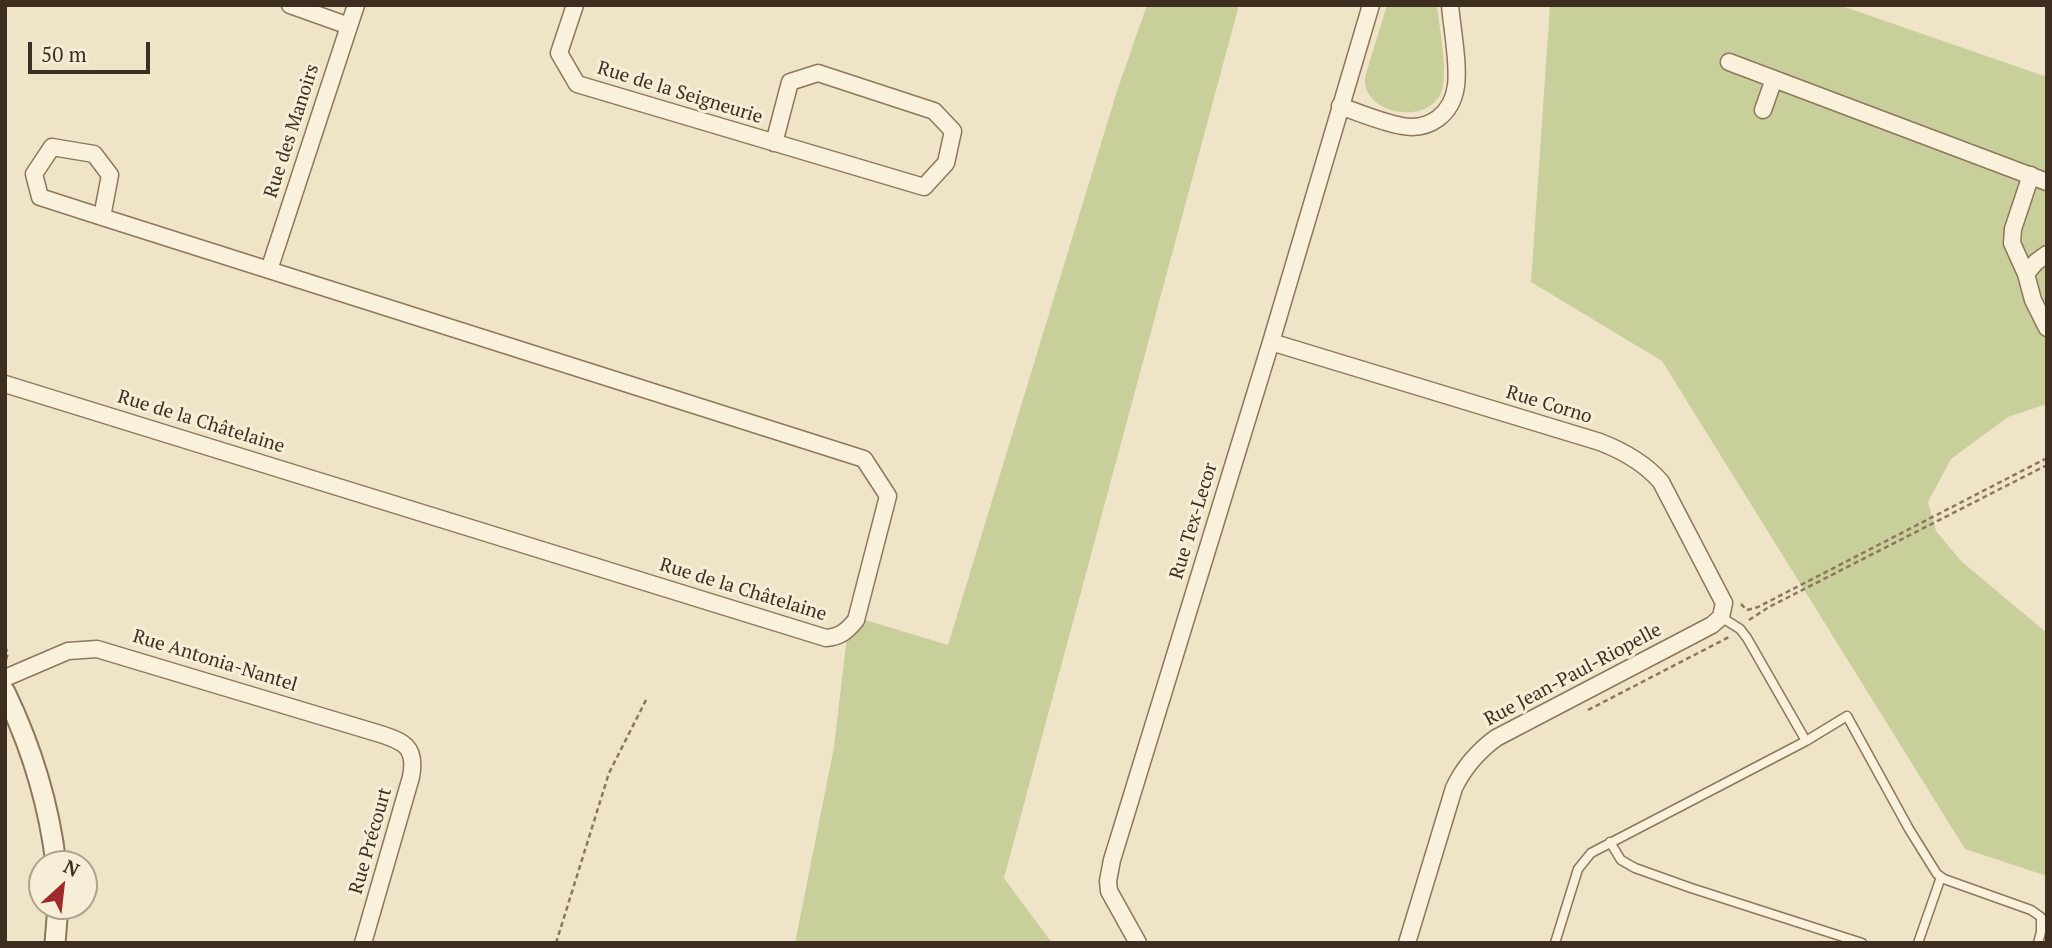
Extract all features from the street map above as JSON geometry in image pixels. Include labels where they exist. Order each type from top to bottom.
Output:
[{"type":"street","points":[[290,5],[349,26]]},
{"type":"street","name":"Rue des Manoirs","points":[[269,270],[356,5]]},
{"type":"street","name":"Rue de la Seigneurie","points":[[575,5],[559,53],[577,84],[774,143],[924,187],[946,163],[953,131],[934,111],[818,73],[790,82],[774,143]]},
{"type":"street","name":"Rue Tex-Lecor","points":[[1138,943],[1109,891],[1112,860],[1371,5]]},
{"type":"street","points":[[1340,106],[1404,126],[1428,125],[1442,116],[1456,85],[1450,5]]},
{"type":"street","points":[[1729,62],[2047,182]]},
{"type":"street","points":[[1763,110],[1774,79]]},
{"type":"street","name":"Rue de la Châtelaine","points":[[5,384],[826,638],[835,638],[856,620],[888,496],[864,459],[102,217],[40,197],[34,174],[52,147],[94,154],[110,175],[102,217]]},
{"type":"street","points":[[2031,175],[2013,229],[2012,243],[2026,274],[2033,300],[2047,328]]},
{"type":"street","points":[[2026,274],[2047,254]]},
{"type":"street","name":"Rue Corno","points":[[1271,342],[1600,442],[1636,459],[1661,482],[1722,598],[1724,608],[1721,617]]},
{"type":"street","name":"Rue Jean-Paul-Riopelle","points":[[1407,943],[1454,788],[1476,754],[1496,738],[1712,625],[1721,617]]},
{"type":"street","name":"Rue Antonia-Nantel","points":[[5,678],[68,651],[97,649],[391,737],[405,744],[410,750]]},
{"type":"street","points":[[5,692],[22,731],[41,789],[53,850]]},
{"type":"street","name":"Rue Précourt","points":[[363,943],[411,777],[413,766],[410,750]]},
{"type":"street","points":[[55,943],[57,920]]},
{"type":"lane","points":[[1721,617],[1740,629],[1747,638],[1806,741]]},
{"type":"lane","points":[[1555,943],[1578,869],[1591,853],[1806,741],[1847,716],[1937,874],[2031,910],[2041,917],[2042,932],[2038,943]]},
{"type":"lane","points":[[1610,842],[1621,860],[1635,869],[1862,943]]},
{"type":"lane","points":[[1918,943],[1941,877]]},
{"type":"path","points":[[1741,604],[1747,610],[1758,607],[2047,458]]},
{"type":"path","points":[[1583,712],[1726,639],[1759,613],[2047,465]]},
{"type":"path","points":[[5,647],[8,653],[5,663]]},
{"type":"path","points":[[556,943],[609,773],[647,698]]},
{"type":"green space","points":[[1147,5],[1239,5],[1004,878],[1052,943],[795,943],[834,747],[847,636],[862,619],[948,645],[1117,91]]},
{"type":"green space","points":[[1387,5],[1437,5],[1444,63],[1443,85],[1434,103],[1423,110],[1396,111],[1384,107],[1373,100],[1367,90],[1365,77]]},
{"type":"green space","points":[[1550,5],[1839,5],[2047,77],[2047,404],[2008,417],[1951,459],[1928,502],[1936,531],[1961,561],[2047,633],[2047,876],[1965,849],[1662,361],[1531,282]]}]
